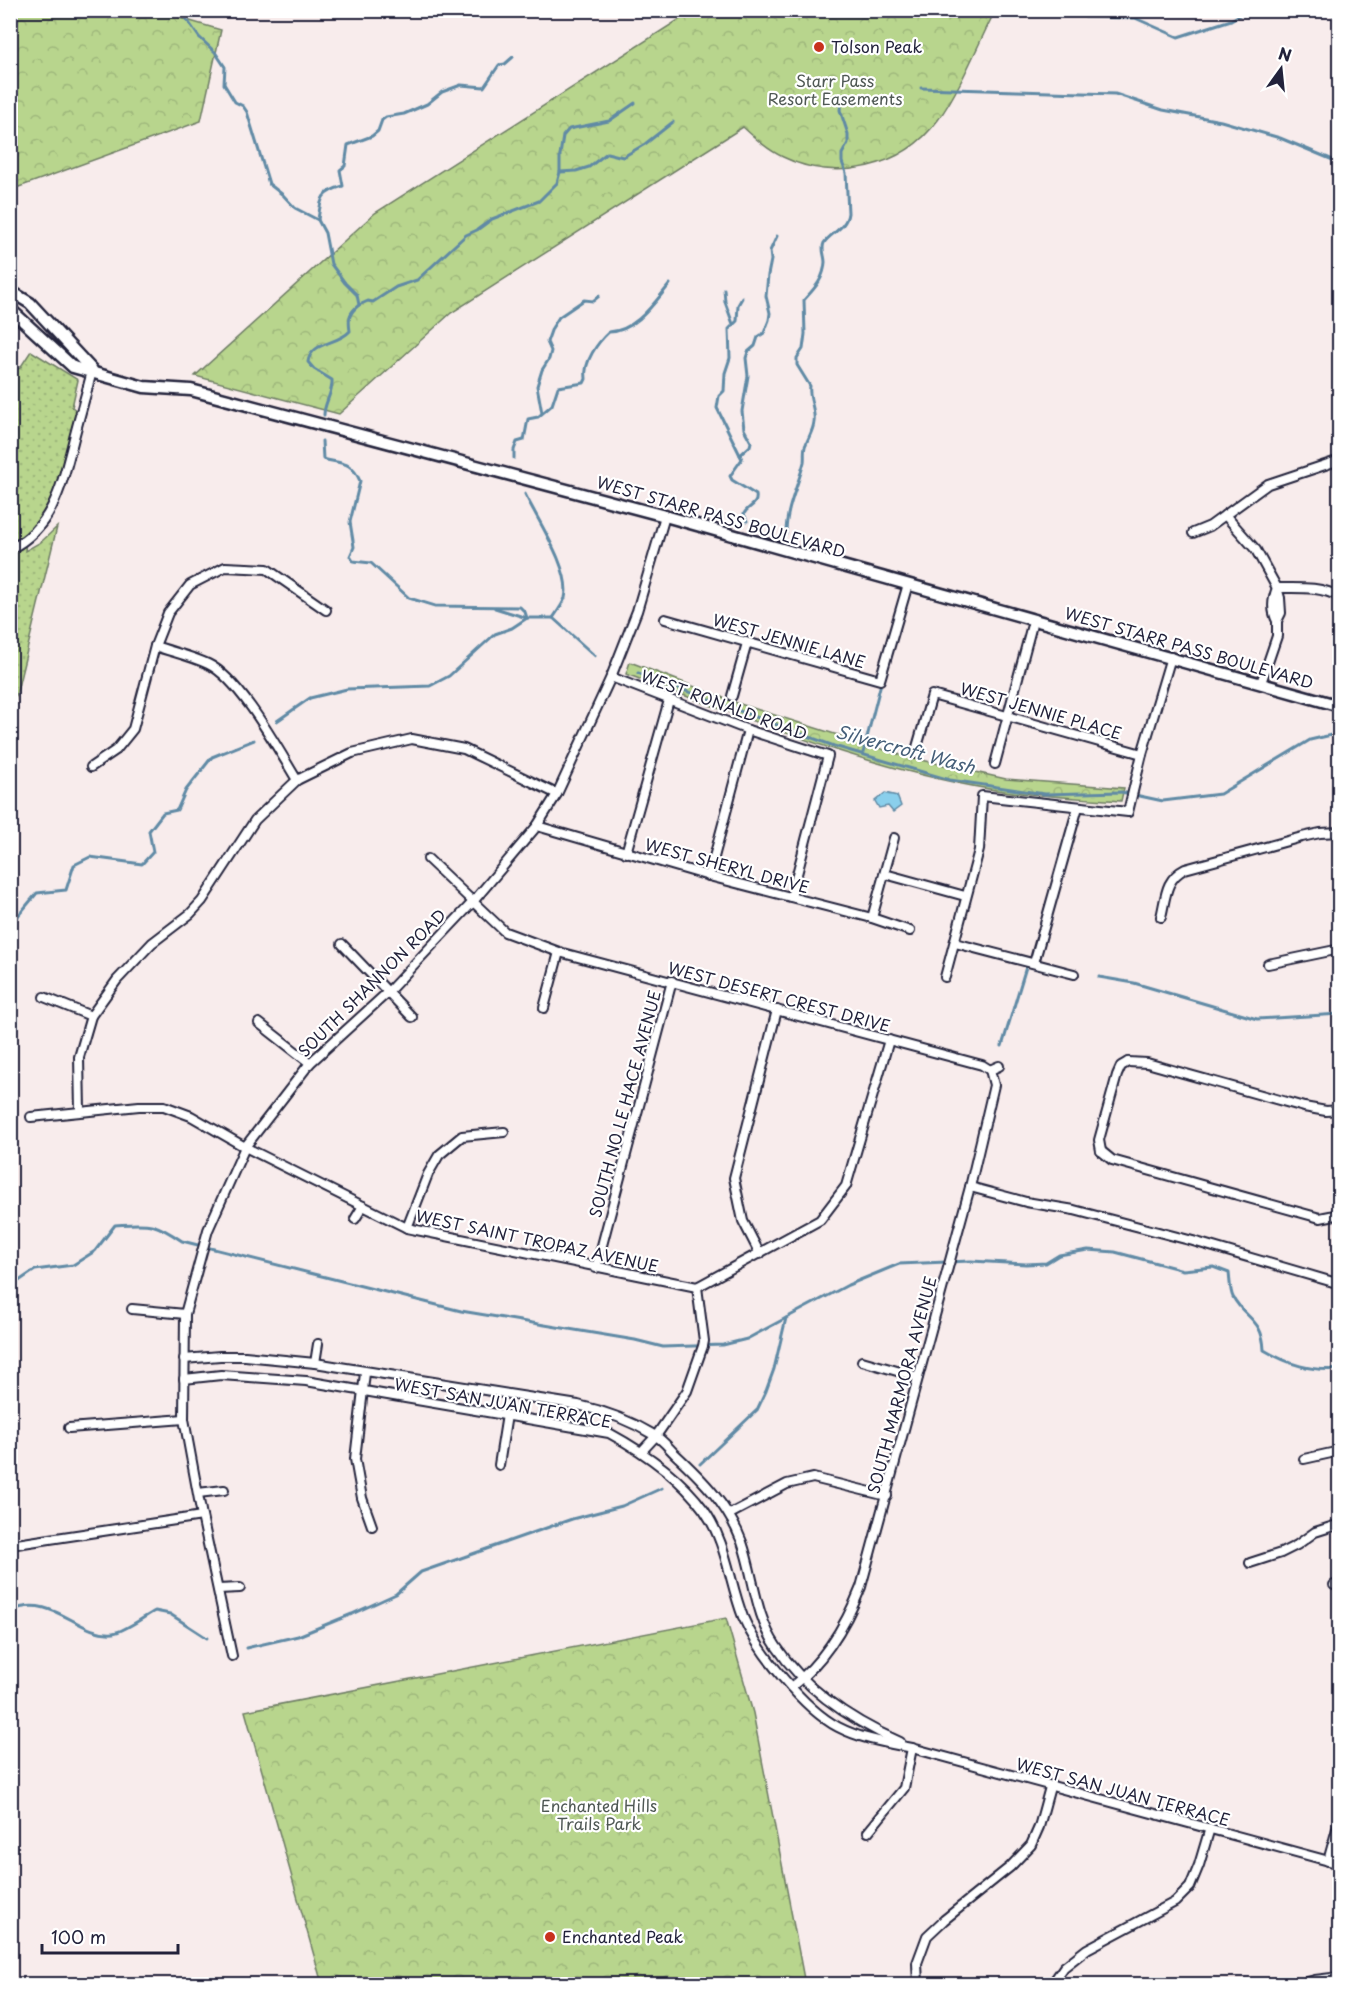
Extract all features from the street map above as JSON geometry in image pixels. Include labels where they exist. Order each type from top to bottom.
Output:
[{"type":"street","name":"WEST STARR PASS BOULEVARD","points":[[10,291],[30,303],[93,371]]},
{"type":"street","name":"WEST STARR PASS BOULEVARD","points":[[10,309],[73,367],[144,387],[191,390],[665,516],[1340,706]]},
{"type":"street","points":[[10,549],[29,538],[43,523],[58,497],[93,371]]},
{"type":"street","points":[[1193,533],[1210,526],[1268,484],[1340,460]]},
{"type":"street","name":"SOUTH SHANNON ROAD","points":[[232,1656],[184,1419],[185,1314],[208,1230],[245,1147],[310,1063],[388,992],[472,903],[537,826],[556,794],[610,677],[637,611],[665,516]]},
{"type":"street","points":[[1225,516],[1256,550],[1280,598],[1281,613],[1277,621],[1277,636],[1261,683]]},
{"type":"street","points":[[92,767],[116,750],[133,729],[155,646],[168,613],[190,585],[225,567],[267,569],[326,610]]},
{"type":"street","name":"WEST JENNIE LANE","points":[[665,619],[880,680],[908,584]]},
{"type":"street","points":[[1277,588],[1311,587],[1340,597]]},
{"type":"street","points":[[995,764],[1033,621]]},
{"type":"street","points":[[732,696],[747,643]]},
{"type":"street","points":[[155,646],[209,664],[231,683],[261,721],[297,780]]},
{"type":"street","points":[[945,977],[979,850],[982,796],[1128,812],[1142,754],[1171,657]]},
{"type":"street","name":"WEST RONALD ROAD","points":[[610,677],[748,729],[828,756],[791,897]]},
{"type":"street","name":"WEST JENNIE PLACE","points":[[915,754],[932,695],[1142,754]]},
{"type":"street","points":[[626,854],[669,700]]},
{"type":"street","points":[[709,876],[748,729]]},
{"type":"street","points":[[80,1112],[79,1057],[90,1016],[117,980],[145,951],[190,914],[202,901],[255,820],[297,780],[352,753],[412,739],[465,749],[556,794]]},
{"type":"street","points":[[1034,963],[1078,807]]},
{"type":"street","name":"WEST SHERYL DRIVE","points":[[537,826],[626,854],[872,918],[910,931]]},
{"type":"street","points":[[1161,917],[1173,872],[1302,837],[1340,832]]},
{"type":"street","points":[[872,918],[894,838]]},
{"type":"street","name":"WEST DESERT CREST DRIVE","points":[[428,859],[505,932],[559,952],[982,1065],[990,1070]]},
{"type":"street","points":[[885,874],[965,896]]},
{"type":"street","points":[[955,943],[1074,974]]},
{"type":"street","points":[[342,944],[412,1017]]},
{"type":"street","points":[[1268,964],[1340,949]]},
{"type":"street","points":[[544,1008],[559,952]]},
{"type":"street","name":"SOUTH NO LE HACE AVENUE","points":[[596,1268],[672,981]]},
{"type":"street","points":[[44,997],[90,1016]]},
{"type":"street","points":[[760,1254],[743,1221],[734,1178],[777,1010]]},
{"type":"street","points":[[260,1023],[310,1063]]},
{"type":"street","points":[[642,1451],[656,1436],[687,1391],[704,1341],[697,1287],[820,1220],[846,1186],[889,1040]]},
{"type":"street","points":[[1340,1110],[1326,1111],[1304,1107],[1126,1058],[1117,1075],[1099,1140],[1098,1153],[1112,1160],[1320,1218],[1340,1214]]},
{"type":"street","points":[[990,1070],[999,1066]]},
{"type":"street","name":"SOUTH MARMORA AVENUE","points":[[791,1687],[803,1678],[835,1640],[848,1619],[861,1587],[970,1187],[992,1091],[993,1078],[990,1070]]},
{"type":"street","name":"WEST SAINT TROPAZ AVENUE","points":[[31,1117],[139,1106],[164,1106],[191,1116],[245,1147],[407,1228],[697,1287]]},
{"type":"street","points":[[407,1228],[428,1174],[439,1155],[462,1136],[504,1132]]},
{"type":"street","points":[[970,1187],[1026,1202],[1074,1210],[1193,1241],[1340,1284]]},
{"type":"street","points":[[355,1219],[363,1206]]},
{"type":"street","points":[[132,1309],[185,1314]]},
{"type":"street","points":[[315,1363],[318,1344]]},
{"type":"street","name":"WEST SAN JUAN TERRACE","points":[[184,1359],[245,1356],[315,1363],[578,1405],[616,1416],[656,1436],[699,1475],[730,1514],[742,1542],[760,1612],[775,1645],[803,1678],[847,1714],[912,1748]]},
{"type":"street","points":[[862,1361],[918,1377]]},
{"type":"street","points":[[365,1372],[355,1459],[362,1498],[372,1526]]},
{"type":"street","name":"WEST SAN JUAN TERRACE","points":[[184,1379],[220,1375],[306,1381],[609,1433],[642,1451],[685,1486],[704,1510],[715,1529],[729,1563],[744,1617],[768,1659],[791,1687],[818,1713],[837,1726],[872,1740],[912,1748],[1340,1864]]},
{"type":"street","points":[[499,1466],[507,1415]]},
{"type":"street","points":[[69,1428],[184,1419]]},
{"type":"street","points":[[1304,1459],[1340,1451]]},
{"type":"street","points":[[730,1514],[787,1484],[813,1478],[887,1496]]},
{"type":"street","points":[[198,1494],[224,1490]]},
{"type":"street","points":[[10,1545],[202,1516]]},
{"type":"street","points":[[1250,1563],[1297,1545],[1315,1532],[1340,1524]]},
{"type":"street","points":[[218,1589],[240,1588]]},
{"type":"street","points":[[868,1832],[904,1788],[912,1748]]},
{"type":"street","points":[[918,1984],[917,1964],[927,1936],[1010,1867],[1031,1845],[1039,1827],[1050,1787]]},
{"type":"street","points":[[1328,1861],[1340,1818]]},
{"type":"street","points":[[1052,1984],[1064,1967],[1087,1949],[1175,1902],[1190,1887],[1210,1828]]},
{"type":"street","points":[[1300,1984],[1340,1977]]},
{"type":"green space","name":"Starr Pass Resort Easements","points":[[694,10],[995,11],[946,108],[923,136],[906,150],[888,160],[867,166],[825,169],[803,165],[783,157],[762,144],[743,127],[451,313],[339,414],[195,376],[375,213]]},
{"type":"green space","points":[[10,11],[156,11],[221,30],[201,121],[19,187],[11,186]]},
{"type":"green space","points":[[31,351],[78,380],[72,407],[81,414],[59,495],[26,540],[25,551],[41,542],[57,527],[11,716],[11,370],[20,368]]},
{"type":"green space","points":[[630,662],[737,703],[904,756],[1006,779],[1124,788],[1121,801],[989,789],[896,768],[805,740],[626,674]]},
{"type":"green space","name":"Enchanted Hills Trails Park","points":[[726,1618],[753,1713],[805,1984],[322,1984],[245,1711]]},
{"type":"water","points":[[885,793],[897,796],[901,806],[893,812],[888,806],[879,808],[875,801]]},
{"type":"waterway","points":[[157,10],[172,16],[183,14],[199,37],[215,52],[225,67],[224,84],[235,102],[243,106],[247,112],[269,184],[295,208],[318,220],[325,233],[331,264],[357,295],[359,305],[350,316],[350,331],[339,339],[314,350],[308,362],[314,369],[332,380],[324,415]]},
{"type":"waterway","points":[[1072,10],[1085,17],[1135,18],[1178,37],[1231,20],[1248,10]]},
{"type":"waterway","points":[[1323,10],[1340,18]]},
{"type":"waterway","points":[[318,220],[323,197],[330,191],[343,186],[340,170],[345,166],[348,145],[372,136],[378,131],[382,120],[386,117],[404,114],[427,104],[442,92],[461,85],[484,87],[499,65],[505,64],[513,57]]},
{"type":"waterway","points":[[921,88],[1115,94],[1163,110],[1221,121],[1280,138],[1333,160],[1340,166]]},
{"type":"waterway","points":[[786,533],[790,506],[804,462],[805,446],[814,422],[810,386],[797,365],[797,358],[803,349],[805,334],[804,300],[823,273],[824,243],[841,227],[848,213],[846,173],[842,162],[842,154],[848,143],[848,134],[840,110],[842,95]]},
{"type":"waterway","points":[[560,172],[563,136],[569,129],[609,121],[635,103]]},
{"type":"waterway","points":[[359,305],[368,301],[373,302],[396,287],[417,280],[466,235],[492,219],[539,201],[557,183],[560,172],[589,167],[607,153],[623,157],[645,144],[673,122]]},
{"type":"waterway","points":[[747,521],[745,511],[754,504],[756,495],[732,480],[730,476],[742,459],[740,455],[750,446],[751,442],[744,429],[742,411],[748,376],[746,358],[748,352],[755,346],[758,337],[764,333],[769,320],[770,313],[766,296],[770,251],[777,236]]},
{"type":"waterway","points":[[514,458],[517,442],[524,440],[528,419],[538,417],[552,405],[558,387],[584,383],[589,359],[600,341],[609,332],[628,327],[644,315],[670,284]]},
{"type":"waterway","points":[[724,289],[725,302],[733,324]]},
{"type":"waterway","points":[[542,413],[537,386],[542,370],[549,359],[551,351],[547,342],[552,328],[559,317],[584,300],[593,301],[599,296]]},
{"type":"waterway","points":[[740,455],[717,408],[719,396],[724,391],[725,373],[730,358],[729,329],[737,321],[738,305],[742,298]]},
{"type":"waterway","points":[[322,441],[323,459],[349,466],[360,481],[350,522],[354,547],[350,556],[353,561],[371,563],[409,598],[435,606],[520,607],[527,618]]},
{"type":"waterway","points":[[525,494],[559,560],[566,587],[565,598],[553,618]]},
{"type":"waterway","points":[[495,608],[527,618]]},
{"type":"waterway","name":"Silvercroft Wash","points":[[277,721],[310,698],[347,689],[430,686],[449,676],[495,634],[512,628],[527,618],[553,618],[595,656]]},
{"type":"waterway","name":"Silvercroft Wash","points":[[638,673],[834,746],[950,780],[1045,794],[1121,792],[1163,801],[1220,794],[1310,740],[1340,733]]},
{"type":"waterway","points":[[863,753],[881,683]]},
{"type":"waterway","name":"Silvercroft Wash","points":[[10,921],[17,917],[37,893],[66,890],[74,865],[90,857],[142,864],[153,852],[149,831],[163,813],[177,810],[186,790],[212,757],[254,740]]},
{"type":"waterway","points":[[1002,1046],[1026,967]]},
{"type":"waterway","points":[[1099,977],[1134,983],[1257,1019],[1340,1014]]},
{"type":"waterway","points":[[10,1287],[35,1270],[73,1265],[95,1251],[115,1225],[143,1224],[164,1230],[182,1241],[461,1311],[635,1340],[663,1347],[723,1345],[747,1339],[786,1318]]},
{"type":"waterway","points":[[700,1464],[757,1410],[774,1369],[786,1318],[848,1285],[899,1264],[971,1261],[1046,1263],[1059,1255],[1088,1250],[1115,1252],[1183,1270],[1213,1267],[1229,1273],[1233,1297],[1257,1325],[1264,1350],[1300,1366],[1329,1370],[1340,1369]]},
{"type":"waterway","points":[[246,1648],[298,1636],[352,1614],[396,1594],[421,1572],[572,1519],[622,1506],[662,1488]]},
{"type":"waterway","points":[[10,1611],[26,1607],[40,1607],[52,1610],[88,1628],[113,1633],[155,1611],[170,1614],[207,1638]]},
{"type":"place","name":"Tolson Peak","points":[[819,47]]},
{"type":"place","name":"Enchanted Peak","points":[[550,1937]]}]
